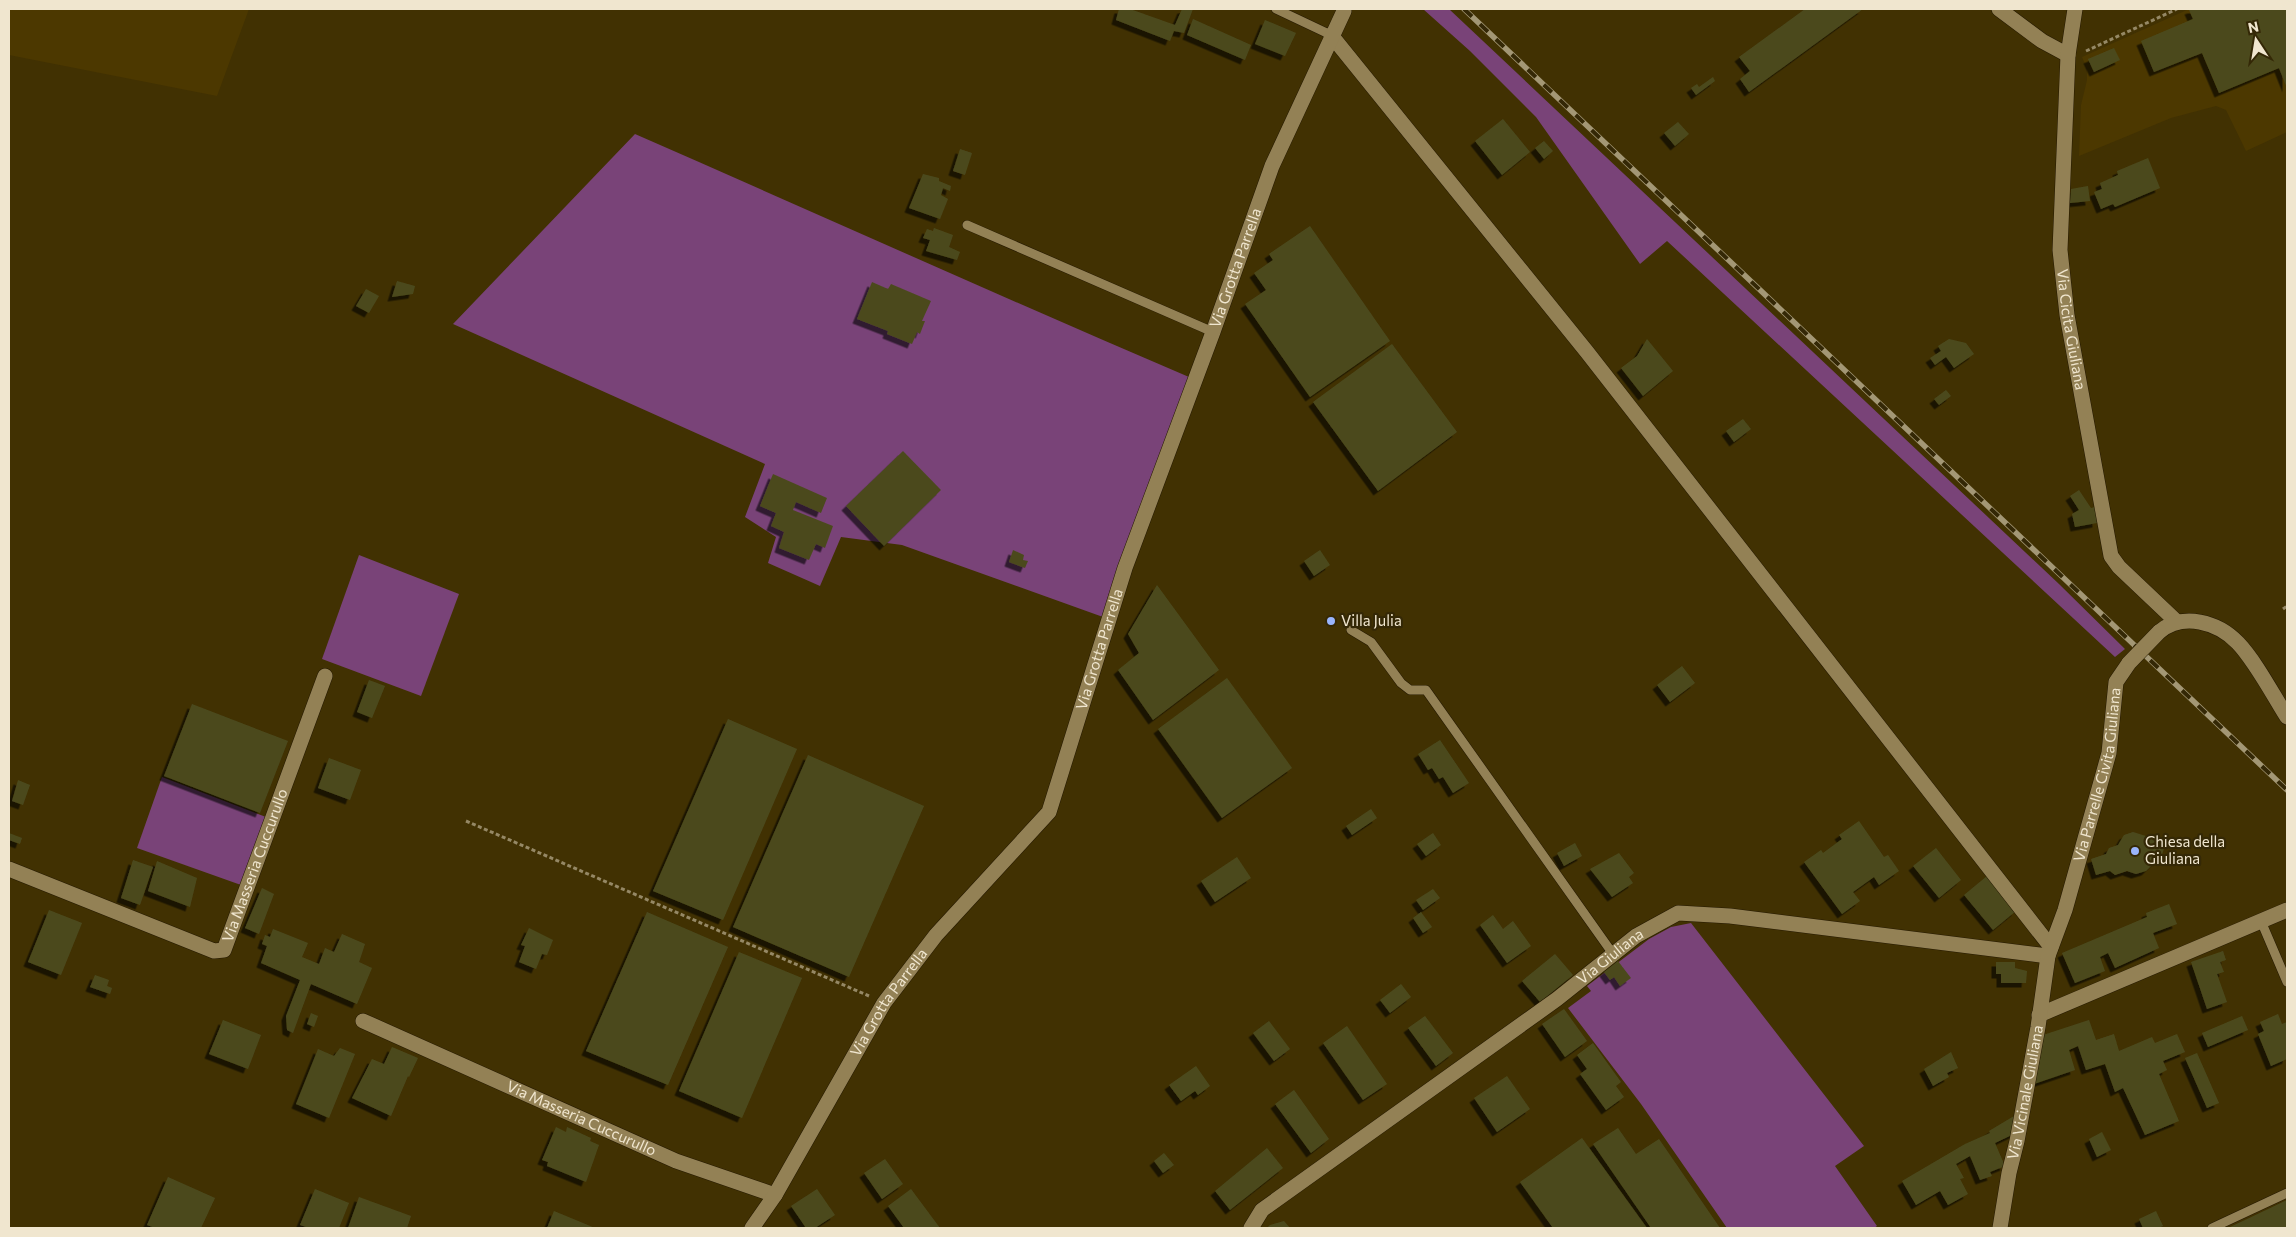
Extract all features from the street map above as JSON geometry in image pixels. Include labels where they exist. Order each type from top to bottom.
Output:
[{"type":"street","points":[[2000,9],[2042,41],[2068,55]]},
{"type":"street","name":"Via Cicita Giuliana","points":[[2075,9],[2068,55],[2060,250],[2067,315],[2111,556],[2119,567],[2177,622]]},
{"type":"street","name":"Via Grotta Parrella","points":[[752,1228],[775,1195],[884,1002],[936,935],[1050,812],[1125,568],[1213,332],[1272,166],[1331,35],[1344,11]]},
{"type":"street","points":[[1331,35],[1594,360],[2050,952]]},
{"type":"street","points":[[2177,622],[2194,621],[2212,625],[2228,634],[2239,644],[2287,717]]},
{"type":"street","name":"Via Parrelle Civita Giuliana","points":[[2050,952],[2068,902],[2109,753],[2116,682],[2129,663],[2159,632],[2168,625],[2177,622]]},
{"type":"street","name":"Via Masseria Cuccurullo","points":[[9,869],[214,951],[224,950],[325,676]]},
{"type":"street","points":[[2040,1015],[2287,910]]},
{"type":"street","name":"Via Giuliana","points":[[1251,1228],[1262,1210],[1557,999],[1636,936],[1678,913],[1730,916],[2050,952]]},
{"type":"street","name":"Via Vicinale Giuliana","points":[[2000,1228],[2008,1172],[2017,1141],[2050,952]]},
{"type":"street","name":"Via Masseria Cuccurullo","points":[[363,1021],[676,1161],[775,1195]]},
{"type":"lane","points":[[1276,9],[1331,35]]},
{"type":"lane","points":[[966,225],[1213,332]]},
{"type":"lane","points":[[1351,630],[1370,642],[1401,683],[1410,690],[1426,690],[1613,954]]},
{"type":"lane","points":[[2261,921],[2287,982]]},
{"type":"lane","points":[[2212,1228],[2287,1193]]},
{"type":"path","points":[[2068,55],[2082,52],[2177,9]]},
{"type":"path","points":[[2283,609],[2287,606]]},
{"type":"path","points":[[466,821],[884,1002]]},
{"type":"shaded area","points":[[9,9],[249,9],[217,96],[9,55]]},
{"type":"shaded area","points":[[1423,9],[1449,9],[2059,584],[2125,649],[2115,657],[1667,241],[1640,264],[1536,117],[1470,51]]},
{"type":"shaded area","points":[[2189,9],[2287,9],[2287,132],[2246,151],[2226,110],[2216,106],[2171,118],[2079,156],[2081,105],[2087,80],[2087,69],[2082,57]]},
{"type":"shaded area","points":[[635,134],[1189,377],[1103,617],[902,545],[841,537],[820,586],[768,563],[776,537],[745,517],[765,464],[453,324]]},
{"type":"shaded area","points":[[359,555],[459,594],[421,696],[322,659]]},
{"type":"shaded area","points":[[162,777],[266,817],[241,885],[137,848]]},
{"type":"shaded area","points":[[1691,923],[1864,1146],[1835,1166],[1877,1226],[1874,1228],[1727,1228],[1641,1104],[1568,1008],[1591,991],[1587,986],[1649,939],[1671,927]]},
{"type":"building","points":[[1119,9],[1130,9],[1175,25],[1182,9],[1193,9],[1184,33],[1174,31],[1170,41],[1116,20]]},
{"type":"building","points":[[1805,9],[1863,9],[1749,92],[1740,79],[1750,71],[1739,57]]},
{"type":"building","points":[[2287,9],[2287,88],[2279,68],[2219,93],[2202,53],[2154,72],[2141,41],[2193,19],[2189,10]]},
{"type":"building","points":[[1193,19],[1251,45],[1245,60],[1187,35]]},
{"type":"building","points":[[1265,20],[1296,33],[1285,56],[1255,44]]},
{"type":"building","points":[[2114,48],[2120,60],[2094,72],[2088,59]]},
{"type":"building","points":[[1713,77],[1715,81],[1696,95],[1691,88],[1697,84],[1699,87]]},
{"type":"building","points":[[1503,119],[1530,152],[1502,175],[1475,141]]},
{"type":"building","points":[[1678,122],[1689,134],[1675,146],[1664,133]]},
{"type":"building","points":[[1544,141],[1553,151],[1544,159],[1535,148]]},
{"type":"building","points":[[960,149],[972,153],[965,175],[953,171]]},
{"type":"building","points":[[2148,158],[2160,188],[2115,207],[2113,204],[2101,209],[2094,192],[2102,189],[2100,183],[2118,175],[2117,171]]},
{"type":"building","points":[[923,174],[939,178],[939,181],[951,186],[950,191],[943,188],[941,195],[948,199],[940,219],[909,208]]},
{"type":"building","points":[[2088,186],[2090,201],[2070,203],[2071,189]]},
{"type":"building","points":[[1310,226],[1390,341],[1310,397],[1245,304],[1266,290],[1254,273],[1273,260],[1269,254]]},
{"type":"building","points":[[934,228],[953,235],[949,247],[960,252],[957,260],[926,251],[930,240],[923,238],[927,229],[933,231]]},
{"type":"building","points":[[397,281],[415,286],[413,294],[392,297]]},
{"type":"building","points":[[872,282],[888,289],[891,284],[931,301],[922,321],[925,321],[920,334],[917,332],[912,344],[887,334],[888,331],[857,319]]},
{"type":"building","points":[[366,289],[379,296],[369,313],[356,306]]},
{"type":"building","points":[[1647,339],[1673,371],[1643,396],[1621,368],[1637,356]]},
{"type":"building","points":[[1949,339],[1966,343],[1974,354],[1954,368],[1946,357],[1935,365],[1930,358],[1941,351],[1938,346]]},
{"type":"building","points":[[1392,344],[1457,432],[1378,491],[1313,402]]},
{"type":"building","points":[[1946,390],[1951,396],[1939,405],[1934,399]]},
{"type":"building","points":[[1743,419],[1751,429],[1734,442],[1726,431]]},
{"type":"building","points":[[903,451],[941,490],[884,546],[846,506]]},
{"type":"building","points":[[773,474],[827,498],[821,513],[796,502],[793,510],[833,526],[825,548],[816,544],[809,560],[779,548],[784,532],[771,526],[776,513],[760,506]]},
{"type":"building","points":[[2079,490],[2091,508],[2095,507],[2097,523],[2075,527],[2072,514],[2079,510],[2070,496]]},
{"type":"building","points":[[1013,550],[1024,555],[1023,560],[1028,561],[1025,568],[1009,562]]},
{"type":"building","points":[[1320,550],[1330,565],[1314,576],[1304,561]]},
{"type":"building","points":[[1157,585],[1219,670],[1153,720],[1118,670],[1139,653],[1128,634]]},
{"type":"building","points":[[1682,666],[1695,683],[1670,702],[1657,685]]},
{"type":"building","points":[[1227,678],[1292,768],[1222,818],[1158,729]]},
{"type":"building","points":[[369,680],[385,686],[372,718],[357,712]]},
{"type":"building","points":[[192,704],[288,741],[260,813],[164,776]]},
{"type":"building","points":[[728,719],[797,749],[723,920],[653,891]]},
{"type":"building","points":[[1440,740],[1469,783],[1453,793],[1443,777],[1439,779],[1432,768],[1428,770],[1418,754]]},
{"type":"building","points":[[808,755],[924,806],[849,977],[733,927]]},
{"type":"building","points":[[329,758],[361,770],[350,800],[318,788]]},
{"type":"building","points":[[18,780],[30,785],[23,805],[12,801]]},
{"type":"building","points":[[1371,809],[1377,818],[1352,835],[1346,826]]},
{"type":"building","points":[[1859,821],[1884,857],[1888,855],[1899,871],[1879,885],[1874,877],[1853,892],[1860,901],[1842,914],[1804,862],[1821,850],[1823,853],[1842,839],[1839,835]]},
{"type":"building","name":"Chiesa della Giuliana","points":[[2133,832],[2162,841],[2164,848],[2162,855],[2146,871],[2136,874],[2127,871],[2115,875],[2110,871],[2096,875],[2091,859],[2106,854],[2109,848],[2118,845],[2124,835]]},
{"type":"building","points":[[9,833],[22,838],[20,844],[9,840]]},
{"type":"building","points":[[1433,833],[1441,845],[1426,856],[1417,844]]},
{"type":"building","points":[[1575,843],[1582,856],[1564,866],[1557,853]]},
{"type":"building","points":[[1936,848],[1961,880],[1939,898],[1913,866]]},
{"type":"building","points":[[1619,853],[1634,873],[1629,877],[1633,883],[1612,897],[1590,869]]},
{"type":"building","points":[[1237,857],[1251,878],[1215,902],[1201,881]]},
{"type":"building","points":[[133,860],[153,867],[140,905],[121,898]]},
{"type":"building","points":[[157,861],[197,878],[190,907],[148,891]]},
{"type":"building","points":[[1987,876],[2016,911],[1993,930],[1964,895]]},
{"type":"building","points":[[262,888],[274,894],[259,934],[245,928]]},
{"type":"building","points":[[1433,889],[1440,898],[1423,910],[1416,900]]},
{"type":"building","points":[[2169,904],[2177,924],[2153,933],[2159,948],[2115,968],[2108,953],[2100,957],[2105,971],[2075,983],[2062,953],[2147,917],[2146,913]]},
{"type":"building","points":[[49,910],[82,923],[61,975],[28,962]]},
{"type":"building","points":[[647,912],[728,947],[668,1085],[586,1051]]},
{"type":"building","points":[[1421,912],[1432,927],[1423,933],[1413,918]]},
{"type":"building","points":[[1493,915],[1503,929],[1513,921],[1531,946],[1507,963],[1480,925]]},
{"type":"building","points":[[529,928],[553,940],[547,955],[542,954],[536,969],[519,962],[525,946],[521,945]]},
{"type":"building","points":[[273,929],[308,943],[302,957],[319,964],[325,948],[334,952],[342,934],[365,944],[359,962],[372,968],[357,1004],[311,984],[293,1033],[287,1030],[286,1016],[300,980],[261,963],[267,946],[262,944],[265,935],[270,937]]},
{"type":"building","points":[[2223,951],[2226,960],[2220,962],[2224,972],[2217,974],[2227,1002],[2207,1009],[2191,962]]},
{"type":"building","points":[[739,952],[802,978],[742,1118],[679,1091]]},
{"type":"building","points":[[1555,954],[1573,975],[1540,1002],[1522,981]]},
{"type":"building","points":[[1618,961],[1631,978],[1620,986],[1614,977],[1610,980],[1604,972]]},
{"type":"building","points":[[1996,962],[2015,962],[2015,968],[2027,971],[2026,983],[2001,983],[2001,974],[1996,974]]},
{"type":"building","points":[[95,975],[109,980],[107,986],[112,988],[110,994],[90,987]]},
{"type":"building","points":[[1401,984],[1411,997],[1390,1013],[1380,1000]]},
{"type":"building","points":[[1564,1009],[1587,1041],[1565,1057],[1542,1024]]},
{"type":"building","points":[[311,1013],[318,1016],[314,1027],[307,1024]]},
{"type":"building","points":[[2278,1014],[2282,1024],[2287,1022],[2287,1059],[2271,1066],[2258,1034],[2264,1031],[2260,1022]]},
{"type":"building","points":[[1425,1016],[1453,1053],[1436,1066],[1408,1028]]},
{"type":"building","points":[[2242,1016],[2248,1030],[2208,1047],[2202,1033]]},
{"type":"building","points":[[223,1020],[261,1035],[248,1069],[209,1054]]},
{"type":"building","points":[[2089,1020],[2096,1040],[2114,1034],[2119,1051],[2152,1037],[2155,1043],[2177,1034],[2185,1052],[2163,1061],[2167,1070],[2159,1074],[2179,1121],[2145,1135],[2123,1088],[2115,1092],[2105,1064],[2086,1070],[2078,1046],[2069,1050],[2075,1070],[2034,1084],[2043,1035]]},
{"type":"building","points":[[1269,1021],[1290,1049],[1274,1061],[1253,1033]]},
{"type":"building","points":[[1347,1026],[1387,1084],[1363,1100],[1323,1043]]},
{"type":"building","points":[[1593,1043],[1621,1082],[1616,1086],[1624,1097],[1606,1110],[1580,1074],[1587,1069],[1577,1055]]},
{"type":"building","points":[[392,1047],[418,1058],[391,1116],[352,1098],[372,1059],[384,1064]]},
{"type":"building","points":[[340,1048],[355,1054],[329,1118],[296,1104],[318,1049],[334,1056]]},
{"type":"building","points":[[1951,1052],[1958,1068],[1947,1073],[1949,1077],[1933,1086],[1924,1069]]},
{"type":"building","points":[[2197,1053],[2219,1103],[2207,1108],[2185,1058]]},
{"type":"building","points":[[1196,1066],[1210,1086],[1198,1095],[1195,1091],[1181,1101],[1169,1085]]},
{"type":"building","points":[[1507,1076],[1530,1109],[1497,1132],[1474,1098]]},
{"type":"building","points":[[1294,1090],[1329,1139],[1311,1153],[1275,1104]]},
{"type":"building","points":[[2019,1113],[2016,1133],[1995,1143],[2005,1166],[1990,1172],[1992,1176],[1980,1180],[1970,1156],[1956,1164],[1964,1178],[1960,1179],[1968,1194],[1948,1205],[1940,1191],[1916,1205],[1902,1181],[1965,1144],[1990,1133],[1989,1131]]},
{"type":"building","points":[[556,1127],[566,1132],[567,1127],[591,1138],[590,1141],[599,1145],[586,1182],[547,1166],[548,1162],[542,1160]]},
{"type":"building","points":[[1618,1128],[1636,1154],[1659,1139],[1720,1228],[1651,1228],[1593,1144]]},
{"type":"building","points":[[2102,1132],[2111,1150],[2097,1157],[2089,1139]]},
{"type":"building","points":[[1582,1138],[1647,1228],[1553,1228],[1520,1182]]},
{"type":"building","points":[[1267,1148],[1283,1168],[1230,1210],[1215,1191]]},
{"type":"building","points":[[1164,1153],[1174,1165],[1163,1173],[1154,1161]]},
{"type":"building","points":[[885,1159],[903,1184],[882,1199],[864,1173]]},
{"type":"building","points":[[168,1177],[215,1198],[201,1228],[155,1228],[147,1225]]},
{"type":"building","points":[[315,1189],[349,1203],[339,1228],[309,1228],[300,1225]]},
{"type":"building","points":[[817,1189],[835,1215],[815,1228],[806,1228],[791,1206]]},
{"type":"building","points":[[911,1189],[940,1228],[904,1228],[888,1206]]},
{"type":"building","points":[[359,1197],[411,1216],[407,1228],[348,1228]]},
{"type":"building","points":[[2287,1200],[2287,1228],[2228,1228],[2245,1220]]},
{"type":"building","points":[[554,1211],[595,1228],[547,1228]]},
{"type":"building","points":[[2156,1211],[2163,1226],[2143,1228],[2139,1219]]},
{"type":"building","points":[[1284,1221],[1290,1228],[1267,1228],[1270,1225]]},
{"type":"railway","points":[[1464,9],[2287,790]]},
{"type":"place","name":"Villa Julia","points":[[1331,621]]},
{"type":"place","name":"Chiesa della Giuliana","points":[[2135,851]]}]
